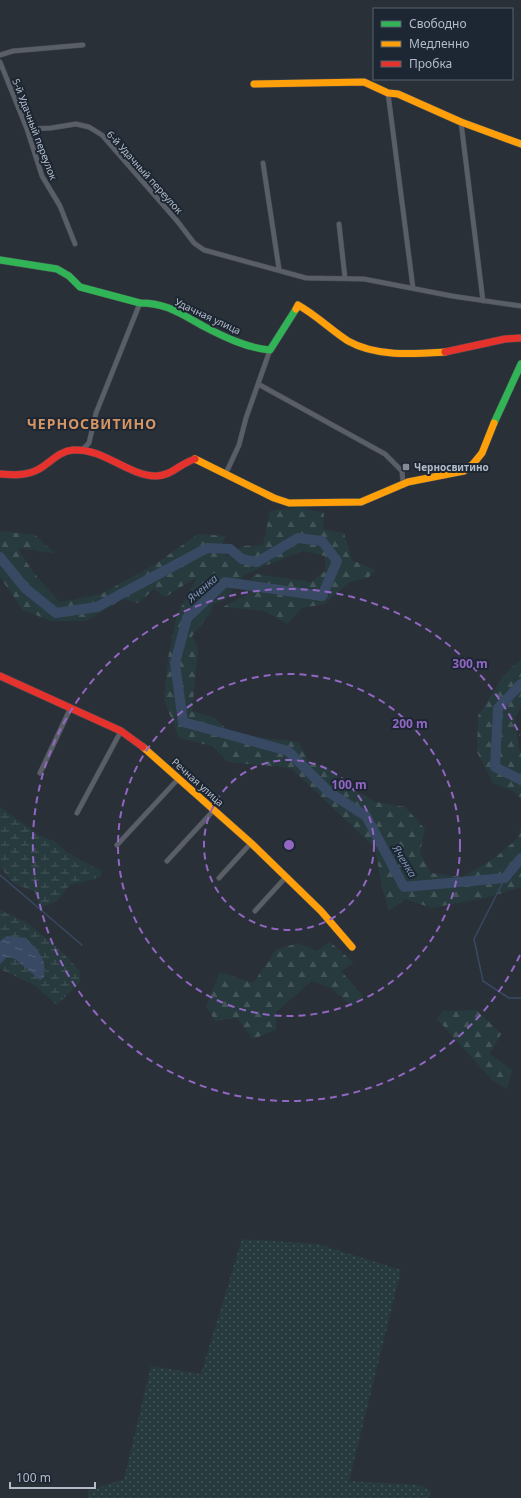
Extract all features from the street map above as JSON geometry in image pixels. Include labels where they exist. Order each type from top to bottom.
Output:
[{"type":"street","points":[[0,55],[13,51],[83,45]]},
{"type":"street","name":"5-й Удачный переулок","points":[[0,62],[27,129],[42,176],[60,206],[75,244]]},
{"type":"street","points":[[254,84],[364,82],[388,93],[398,94],[461,122],[521,144]]},
{"type":"street","points":[[388,93],[413,288]]},
{"type":"street","points":[[461,122],[482,301]]},
{"type":"street","name":"6-й Удачный переулок","points":[[27,129],[51,128],[76,124],[89,127],[102,135],[178,222],[194,243],[204,250],[265,268],[279,269]]},
{"type":"street","points":[[263,163],[279,269],[306,278],[364,279],[482,301],[521,306]]},
{"type":"street","points":[[340,224],[345,278]]},
{"type":"street","name":"Удачная улица","points":[[0,260],[57,269],[69,276],[80,287],[140,303],[150,302],[176,310],[203,326],[240,342],[257,349],[270,350]]},
{"type":"street","points":[[82,450],[89,442],[96,413],[140,303]]},
{"type":"street","points":[[226,474],[239,445],[246,418],[270,350],[298,305],[309,310],[348,340],[367,348],[403,352],[457,350],[507,339],[521,338]]},
{"type":"street","points":[[0,474],[26,474],[38,470],[62,452],[82,450],[97,453],[147,475],[157,476],[166,475],[187,460],[197,459],[274,498],[289,503],[361,502],[403,483],[464,471],[473,464],[482,453],[497,414],[521,364]]},
{"type":"street","points":[[258,384],[385,454],[402,471],[403,483]]},
{"type":"street","name":"Речная улица","points":[[0,676],[122,731],[149,751],[286,876],[321,911],[352,947]]},
{"type":"street","points":[[40,773],[71,707]]},
{"type":"street","points":[[77,813],[122,731]]},
{"type":"street","points":[[117,845],[179,778]]},
{"type":"street","points":[[167,861],[214,810]]},
{"type":"street","points":[[219,878],[251,843]]},
{"type":"street","points":[[255,910],[286,876]]},
{"type":"green space","points":[[299,507],[324,513],[323,529],[344,533],[352,560],[375,570],[368,578],[349,582],[325,604],[302,608],[287,624],[265,611],[223,607],[250,593],[241,587],[256,574],[311,582],[325,571],[325,556],[303,551],[244,575],[225,600],[213,604],[211,612],[192,636],[198,649],[192,711],[215,718],[231,734],[299,742],[309,763],[328,767],[344,785],[376,802],[405,807],[425,829],[420,852],[431,873],[462,877],[496,857],[517,839],[521,826],[521,887],[490,897],[432,908],[405,899],[389,911],[382,888],[375,848],[291,768],[228,762],[212,746],[179,738],[164,700],[168,658],[177,615],[197,577],[165,597],[154,589],[138,603],[123,599],[86,621],[51,621],[23,610],[0,577],[0,531],[35,535],[55,554],[19,548],[32,570],[60,602],[101,594],[154,565],[198,534],[226,536],[219,550],[227,556],[243,546],[263,545],[270,511]]},
{"type":"green space","points":[[521,659],[521,708],[515,717],[519,749],[521,750],[521,800],[515,792],[493,783],[477,752],[478,716],[503,676]]},
{"type":"green space","points":[[0,807],[39,835],[56,842],[65,851],[101,871],[101,877],[70,885],[57,901],[41,908],[34,891],[14,884],[0,867]]},
{"type":"green space","points":[[0,910],[26,922],[57,947],[80,971],[80,982],[57,1005],[36,986],[0,969],[0,964],[7,957],[15,959],[40,980],[44,977],[46,967],[39,952],[1,940],[0,941]]},
{"type":"green space","points":[[330,942],[354,963],[341,971],[363,996],[352,1006],[331,988],[312,981],[276,1012],[276,1030],[253,1039],[237,1018],[215,1021],[206,1006],[220,972],[253,983],[277,949],[299,943],[316,951]]},
{"type":"green space","points":[[477,1010],[501,1034],[490,1054],[512,1070],[507,1089],[492,1080],[437,1019],[443,1011]]},
{"type":"green space","points":[[242,1239],[318,1244],[401,1270],[349,1481],[418,1485],[431,1490],[429,1498],[88,1498],[88,1491],[124,1479],[151,1366],[201,1374]]},
{"type":"water","points":[[7,936],[26,938],[41,955],[45,971],[44,977],[40,980],[15,959],[7,957],[0,964],[0,941]]},
{"type":"waterway","name":"Яченка","points":[[0,557],[25,588],[56,613],[97,607],[207,548],[230,549],[242,559],[257,562],[298,538],[322,541],[337,561],[322,596],[225,582],[187,618],[175,663],[183,722],[288,751],[330,793],[366,816],[404,887],[505,878],[521,858]]},
{"type":"waterway","name":"Яченка","points":[[521,684],[498,708],[495,767],[521,780]]},
{"type":"waterway","points":[[0,875],[82,945]]},
{"type":"waterway","name":"Яченка","points":[[505,878],[474,939],[483,981],[509,998],[521,998]]},
{"type":"traffic: fast","points":[[0,260],[57,269],[69,276],[80,287],[140,303],[150,303],[166,307],[181,313],[227,338],[261,349],[270,350],[296,309]]},
{"type":"traffic: fast","points":[[494,423],[521,364]]},
{"type":"traffic: slow","points":[[254,84],[364,82],[388,93],[398,94],[461,122],[521,144]]},
{"type":"traffic: slow","points":[[296,309],[298,305],[348,341],[371,350],[408,354],[445,352]]},
{"type":"traffic: slow","points":[[195,459],[274,498],[289,503],[361,502],[408,482],[464,471],[473,464],[482,453],[494,423]]},
{"type":"traffic: slow","points":[[143,747],[251,843],[321,911],[352,947]]},
{"type":"traffic: jam","points":[[445,352],[505,339],[521,338]]},
{"type":"traffic: jam","points":[[0,474],[15,475],[30,473],[43,467],[63,453],[73,450],[95,453],[145,475],[156,476],[171,472],[185,463],[195,459]]},
{"type":"traffic: jam","points":[[0,676],[121,731],[143,747]]},
{"type":"place","name":"Черносвитино","points":[[406,467]]},
{"type":"district","name":"ЧЕРНОСВИТИНО","points":[[92,423]]}]
